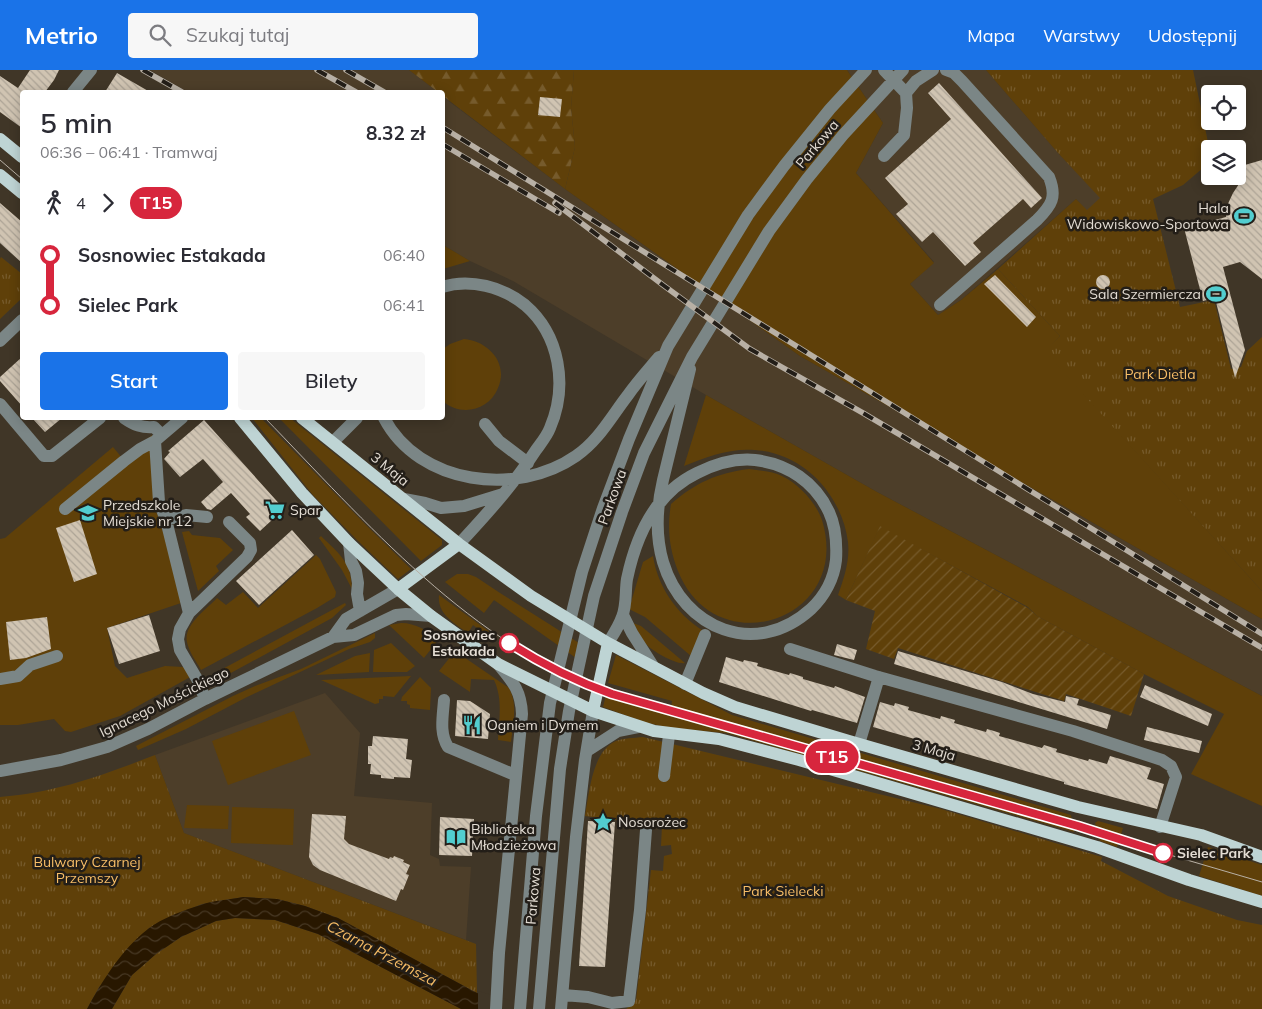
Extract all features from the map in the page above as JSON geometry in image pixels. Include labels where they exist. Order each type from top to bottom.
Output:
[{"type":"main road","points":[[0,140],[20,151]]},
{"type":"main road","points":[[0,175],[20,190]]},
{"type":"main road","points":[[242,420],[302,493],[349,543],[398,589],[431,616],[498,664],[593,711],[638,727],[669,735],[719,740],[799,760],[1097,847],[1189,880],[1262,902]]},
{"type":"main road","name":"3 Maja","points":[[305,420],[459,544],[531,596],[608,643],[685,684],[735,707],[1078,807],[1200,835],[1262,857]]},
{"type":"main road","points":[[398,589],[459,544]]},
{"type":"main road","points":[[593,711],[608,643]]},
{"type":"street","points":[[75,90],[90,70]]},
{"type":"street","name":"Parkowa","points":[[520,1009],[536,816],[550,703],[591,541],[629,439],[668,346],[748,215],[824,116],[866,70]]},
{"type":"street","points":[[884,70],[906,94],[907,108],[904,135],[884,156]]},
{"type":"street","name":"Parkowa","points":[[539,1009],[555,817],[569,711],[594,596],[644,452],[692,357],[775,223],[807,179],[843,135],[903,70]]},
{"type":"street","points":[[906,94],[916,81],[933,70]]},
{"type":"street","points":[[940,305],[1037,220],[1048,209],[1053,197],[1049,177],[962,81],[954,73],[946,70]]},
{"type":"street","points":[[445,287],[467,284],[485,286],[512,296],[531,311],[546,329],[555,349],[559,374],[557,408],[550,430],[528,463],[459,544]]},
{"type":"street","points":[[0,341],[20,322]]},
{"type":"street","points":[[385,420],[393,433],[410,449],[430,462],[452,472],[474,478],[497,480],[534,475],[566,462],[594,440],[668,346]]},
{"type":"street","points":[[608,643],[623,615],[627,580],[647,520],[662,498],[671,490],[692,475],[706,468],[730,461],[755,460],[778,464],[809,484],[819,494],[830,515],[836,537],[836,566],[821,598],[805,614],[794,622],[770,631],[743,633],[730,631],[707,623],[687,606],[672,585],[662,561],[658,535],[658,521],[660,496],[692,357]]},
{"type":"street","points":[[0,404],[44,456],[52,456],[97,420]]},
{"type":"street","points":[[126,420],[143,428],[154,427],[159,438],[159,502],[166,520],[189,613]]},
{"type":"street","points":[[65,509],[124,461],[159,438],[180,420]]},
{"type":"street","points":[[333,442],[355,420]]},
{"type":"street","points":[[485,424],[500,441],[528,463]]},
{"type":"street","points":[[404,499],[441,508],[464,506],[503,494]]},
{"type":"street","points":[[166,520],[186,515],[207,517]]},
{"type":"street","points":[[205,699],[180,650],[178,639],[180,629],[189,613],[247,557],[251,550],[250,543],[229,522]]},
{"type":"street","points":[[349,543],[351,561],[356,571],[360,611]]},
{"type":"street","name":"Ignacego Mościckiego","points":[[333,637],[346,619],[398,589]]},
{"type":"street","name":"Ignacego Mościckiego","points":[[0,771],[61,760],[108,747],[333,637],[354,635],[396,615],[431,616]]},
{"type":"street","points":[[623,615],[653,666]]},
{"type":"street","points":[[685,684],[705,635]]},
{"type":"street","points":[[790,649],[879,677],[1073,730],[1162,760],[1171,766],[1176,777],[1160,827]]},
{"type":"street","points":[[0,679],[18,676],[30,665],[57,656]]},
{"type":"street","points":[[496,1009],[498,952],[522,714],[522,702],[518,690],[498,664]]},
{"type":"street","points":[[860,744],[879,677]]},
{"type":"street","points":[[444,700],[442,730],[448,747],[515,775]]},
{"type":"street","points":[[561,1009],[576,837],[593,711]]},
{"type":"street","points":[[587,751],[618,731],[638,727]]},
{"type":"street","points":[[664,776],[669,735]]},
{"type":"street","points":[[563,995],[588,997],[612,1003],[629,1001],[640,910],[646,830]]},
{"type":"shaded area","points":[[150,70],[409,70],[435,90],[185,90]]},
{"type":"shaded area","points":[[847,70],[986,70],[1058,153],[1101,198],[1087,211],[1076,199],[961,300],[938,315],[910,284],[934,262],[856,173],[883,123]]},
{"type":"shaded area","points":[[445,98],[565,189],[800,356],[1262,619],[1262,696],[877,492],[706,395],[513,281],[470,261],[445,246]]},
{"type":"shaded area","points":[[325,693],[360,733],[354,796],[432,803],[430,855],[439,859],[440,866],[471,867],[466,940],[184,833],[155,755]]},
{"type":"green space","points":[[409,70],[574,70],[571,108],[575,147],[565,189],[445,98],[445,90],[435,90]]},
{"type":"green space","points":[[574,70],[847,70],[883,123],[856,173],[934,263],[910,284],[938,315],[961,300],[998,269],[1060,336],[1045,351],[1262,591],[1262,619],[800,356],[565,189],[575,147],[571,108]]},
{"type":"green space","name":"Park Dietla","points":[[986,70],[1193,70],[1201,109],[1201,130],[1205,130],[1208,140],[1201,140],[1201,170],[1183,185],[1153,199],[1180,307],[1214,300],[1231,369],[1241,367],[1247,351],[1262,337],[1262,591],[1044,351],[1060,336],[998,269],[1076,199],[1087,210],[1100,198]]},
{"type":"green space","points":[[445,246],[470,261],[445,268]]},
{"type":"green space","points":[[1,257],[20,272],[20,300],[0,319]]},
{"type":"green space","points":[[464,339],[473,341],[481,344],[494,355],[501,370],[501,379],[494,396],[488,402],[474,409],[466,410],[458,409],[445,402],[445,348]]},
{"type":"green space","points":[[706,395],[877,492],[1262,696],[1262,806],[1191,774],[1224,714],[1144,674],[1037,616],[1028,607],[880,527],[846,600],[838,595],[847,563],[848,542],[838,508],[818,479],[789,459],[773,453],[755,450],[736,450],[718,454],[684,466]]},
{"type":"green space","points":[[254,420],[263,420],[411,569],[398,579],[312,494]]},
{"type":"green space","points":[[281,420],[292,420],[442,540],[442,545],[421,561]]},
{"type":"green space","points":[[152,435],[154,505],[173,561],[181,603],[107,628],[115,666],[127,678],[165,666],[183,667],[192,676],[120,716],[71,732],[65,731],[54,719],[18,725],[0,725],[0,539],[5,538],[113,447],[123,459]]},
{"type":"green space","points":[[749,469],[778,474],[795,484],[806,495],[816,507],[822,520],[826,555],[818,584],[800,605],[775,619],[748,623],[720,617],[696,600],[678,571],[671,546],[669,521],[671,504],[689,490],[717,476]]},
{"type":"green space","points":[[880,526],[1028,608],[1037,616],[1144,674],[1131,716],[1066,694],[1064,701],[898,648],[894,659],[866,649],[875,611],[846,600]]},
{"type":"green space","points":[[189,531],[192,535],[220,538],[233,550],[216,566],[219,571],[198,591],[182,532]]},
{"type":"green space","points":[[321,536],[347,565],[352,589],[342,570],[319,538]]},
{"type":"green space","points":[[316,555],[320,559],[336,592],[335,597],[201,670],[189,649],[187,636],[192,624],[202,612],[217,598],[226,605],[243,592],[258,608]]},
{"type":"green space","points":[[653,556],[655,567],[664,589],[684,616],[702,630],[691,656],[645,617],[629,609],[643,562]]},
{"type":"green space","points":[[457,574],[468,574],[476,577],[579,643],[576,658],[494,600],[484,613],[445,582]]},
{"type":"green space","points":[[439,595],[494,635],[491,638],[473,625],[468,633],[457,626],[441,608]]},
{"type":"green space","points":[[345,603],[346,605],[332,618],[218,680],[204,679]]},
{"type":"green space","points":[[401,623],[426,630],[439,639],[424,658],[389,625]]},
{"type":"green space","points":[[633,623],[641,626],[685,663],[670,660],[649,647]]},
{"type":"green space","points":[[375,633],[375,638],[370,642],[349,649],[245,698],[186,729],[138,750],[136,746],[233,696],[301,669]]},
{"type":"green space","points":[[391,643],[415,666],[407,672],[373,672],[374,650]]},
{"type":"green space","points":[[455,651],[509,688],[514,707],[511,742],[498,740],[499,695],[494,680],[471,679],[470,692],[439,671]]},
{"type":"green space","points":[[370,653],[369,672],[316,675],[355,656]]},
{"type":"green space","points":[[616,655],[732,715],[1071,815],[1074,832],[726,733],[670,728],[644,722],[603,707],[606,695],[670,713],[672,701],[608,683]]},
{"type":"green space","points":[[411,676],[394,697],[383,696],[383,699],[379,699],[379,703],[375,704],[321,680]]},
{"type":"green space","points":[[420,677],[431,688],[430,710],[410,708],[407,701],[401,701],[402,697]]},
{"type":"green space","points":[[294,711],[311,755],[228,785],[212,741]]},
{"type":"green space","name":"Park Sielecki","points":[[643,737],[941,809],[1102,857],[1101,861],[1168,896],[1237,920],[1262,925],[1262,1009],[626,1009],[636,1000],[651,870],[663,871],[664,856],[672,854],[671,845],[661,846],[662,826],[585,816],[593,774],[602,754],[608,746],[616,741]]},
{"type":"green space","name":"Bulwary Czarnej Przemszy","points":[[155,755],[184,833],[476,944],[477,993],[338,918],[305,906],[277,899],[243,897],[202,904],[149,928],[99,987],[87,1009],[0,1009],[0,797],[21,795],[79,782]]},
{"type":"green space","points":[[187,805],[229,806],[228,829],[184,828]]},
{"type":"green space","points":[[232,807],[294,809],[293,845],[231,843]]},
{"type":"green space","points":[[1098,821],[1123,828],[1117,847],[1100,841],[1095,823]]},
{"type":"green space","points":[[1208,847],[1262,865],[1262,896],[1199,876]]},
{"type":"green space","points":[[235,918],[275,920],[318,934],[461,1009],[112,1009],[132,975],[156,954],[181,937],[216,921]]},
{"type":"water","name":"Czarna Przemsza","points":[[243,897],[277,899],[305,906],[338,918],[477,993],[532,1009],[461,1009],[318,934],[275,920],[235,918],[216,921],[181,937],[156,954],[132,975],[112,1009],[87,1009],[106,976],[121,956],[148,929],[166,918],[188,909],[211,902]]},
{"type":"pier","points":[[478,991],[533,1007],[535,1009],[478,1009]]},
{"type":"building","points":[[30,70],[59,70],[46,90],[20,90],[20,127],[0,112],[0,76],[18,88]]},
{"type":"building","points":[[117,73],[147,90],[106,90]]},
{"type":"building","points":[[939,83],[1042,198],[1031,208],[1023,199],[973,243],[981,252],[965,266],[933,232],[922,242],[896,214],[908,204],[885,178],[951,119],[928,93]]},
{"type":"building","points":[[540,97],[562,99],[560,117],[538,115]]},
{"type":"building","points":[[1262,160],[1262,279],[1240,262],[1223,267],[1245,350],[1235,378],[1215,298],[1203,301],[1183,224],[1195,220],[1196,225],[1226,217],[1226,208],[1233,193],[1238,185],[1246,185],[1246,165]]},
{"type":"building","points":[[0,203],[20,220],[20,261],[0,243]]},
{"type":"building","points":[[995,275],[1036,317],[1027,327],[984,284]]},
{"type":"building","points":[[1100,275],[1106,275],[1110,282],[1106,289],[1100,289],[1096,285],[1096,279]]},
{"type":"building","points":[[20,359],[20,404],[0,381],[0,377]]},
{"type":"building","points":[[34,420],[60,420],[45,432]]},
{"type":"building","points":[[204,420],[284,509],[260,531],[246,517],[250,514],[231,493],[211,510],[207,509],[201,502],[223,482],[203,459],[180,477],[164,459],[170,452],[168,451]]},
{"type":"building","points":[[80,520],[97,574],[74,582],[56,528]]},
{"type":"building","points":[[292,530],[314,555],[259,605],[236,581]]},
{"type":"building","points":[[149,615],[160,651],[119,664],[107,628]]},
{"type":"building","points":[[47,617],[51,649],[26,658],[10,660],[6,622]]},
{"type":"building","points":[[837,644],[857,650],[854,660],[834,655]]},
{"type":"building","points":[[898,651],[1002,682],[1033,694],[1065,702],[1066,696],[1079,699],[1077,705],[1111,715],[1107,729],[894,664]]},
{"type":"building","points":[[726,657],[743,662],[744,660],[758,663],[757,666],[789,675],[790,673],[803,677],[803,679],[834,688],[835,686],[865,697],[857,723],[811,711],[719,682]]},
{"type":"building","points":[[1145,685],[1212,714],[1208,726],[1140,697]]},
{"type":"building","name":"Ogniem i Dymem","points":[[457,700],[470,701],[490,714],[488,739],[455,736]]},
{"type":"building","points":[[880,702],[894,706],[895,703],[909,707],[908,710],[940,719],[941,716],[955,720],[954,723],[986,732],[987,729],[1000,733],[999,736],[1042,748],[1044,745],[1057,749],[1056,752],[1088,761],[1089,759],[1107,764],[1110,756],[1151,768],[1147,779],[1164,784],[1157,809],[1064,784],[1064,782],[873,727]]},
{"type":"building","points":[[1147,727],[1202,741],[1199,753],[1144,740]]},
{"type":"building","points":[[373,736],[408,739],[406,759],[412,760],[410,778],[381,778],[381,775],[370,774],[371,764],[368,764],[368,746],[372,746]]},
{"type":"building","points":[[312,814],[346,816],[344,839],[349,844],[389,859],[394,856],[410,865],[406,874],[409,875],[396,901],[320,870],[313,865],[309,857]]},
{"type":"building","name":"Biblioteka Młodzieżowa","points":[[440,817],[474,819],[472,856],[439,855]]},
{"type":"building","points":[[588,821],[615,822],[605,967],[579,966]]},
{"type":"tram line","points":[[0,160],[20,177]]},
{"type":"tram line","points":[[267,420],[341,498],[423,577],[467,613],[513,645],[561,672],[612,693],[1078,826],[1262,882]]},
{"type":"tram line","name":"T15","points":[[509,643],[572,679],[612,694],[1078,826],[1163,853]]},
{"type":"railway","points":[[143,70],[178,90]]},
{"type":"railway","points":[[317,70],[352,90]]},
{"type":"railway","points":[[346,70],[381,90]]},
{"type":"railway","points":[[445,129],[1262,634]]},
{"type":"railway","points":[[445,146],[559,213]]},
{"type":"railway","points":[[555,203],[750,349],[863,413],[1262,648]]},
{"type":"place","name":"Hala Widowiskowo-Sportowa","points":[[1244,216]]},
{"type":"place","name":"Sala Szermiercza","points":[[1216,294]]},
{"type":"place","name":"Spar","points":[[275,510]]},
{"type":"place","name":"Przedszkole Miejskie nr 12","points":[[88,513]]},
{"type":"place","name":"Sosnowiec Estakada","points":[[509,643]]},
{"type":"place","name":"Ogniem i Dymem","points":[[472,725]]},
{"type":"place","name":"Nosorożec","points":[[603,822]]},
{"type":"place","name":"Biblioteka Młodzieżowa","points":[[456,837]]},
{"type":"place","name":"Sielec Park","points":[[1163,853]]}]
